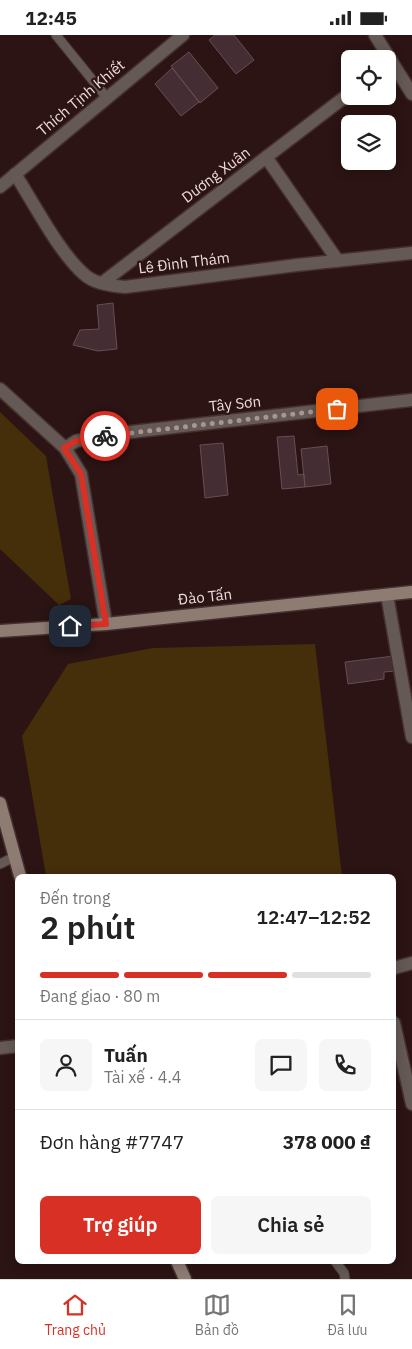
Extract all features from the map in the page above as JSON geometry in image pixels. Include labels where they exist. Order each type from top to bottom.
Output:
[{"type":"street","name":"Thích Tịnh Khiết","points":[[0,187],[183,35]]},
{"type":"street","points":[[375,35],[383,50]]},
{"type":"street","points":[[396,71],[412,94]]},
{"type":"street","name":"Dương Xuân","points":[[102,283],[341,100]]},
{"type":"street","points":[[266,157],[338,261]]},
{"type":"street","name":"Lê Đình Thám","points":[[15,174],[68,256],[86,276],[102,283],[125,287],[412,253]]},
{"type":"street","points":[[0,389],[64,448],[81,474],[106,624]]},
{"type":"street","name":"Tây Sơn","points":[[64,448],[76,441],[114,434],[412,400]]},
{"type":"street","name":"Đào Tấn","points":[[0,631],[106,624],[412,592]]},
{"type":"street","points":[[387,595],[412,737]]},
{"type":"street","points":[[0,803],[19,874]]},
{"type":"street","points":[[396,967],[412,963]]},
{"type":"street","points":[[396,1032],[412,1104]]},
{"type":"street","points":[[0,1048],[15,1046]]},
{"type":"street","points":[[178,1264],[184,1279]]},
{"type":"lane","points":[[56,35],[107,97]]},
{"type":"lane","points":[[0,864],[14,857]]},
{"type":"lane","points":[[337,1264],[344,1273],[345,1279]]},
{"type":"shaded area","points":[[0,412],[46,456],[71,599],[59,605],[0,549]]},
{"type":"shaded area","points":[[315,644],[342,874],[46,874],[22,736],[68,664],[153,648]]},
{"type":"building","points":[[215,35],[234,35],[254,60],[236,74],[209,40]]},
{"type":"building","points":[[189,52],[218,88],[200,103],[171,66]]},
{"type":"building","points":[[172,68],[199,102],[181,116],[155,84]]},
{"type":"building","points":[[113,303],[117,349],[98,351],[73,345],[80,330],[99,329],[97,305]]},
{"type":"building","points":[[294,436],[298,475],[304,474],[305,487],[282,489],[277,437]]},
{"type":"building","points":[[223,443],[228,495],[205,498],[200,445]]},
{"type":"building","points":[[327,446],[331,484],[305,487],[301,449]]},
{"type":"building","points":[[394,656],[396,671],[384,672],[384,679],[348,684],[345,662]]},
{"type":"way so far","points":[[105,436],[337,409]]},
{"type":"route","points":[[70,626],[106,624],[81,474],[77,465],[64,448],[76,441],[105,436]]}]
